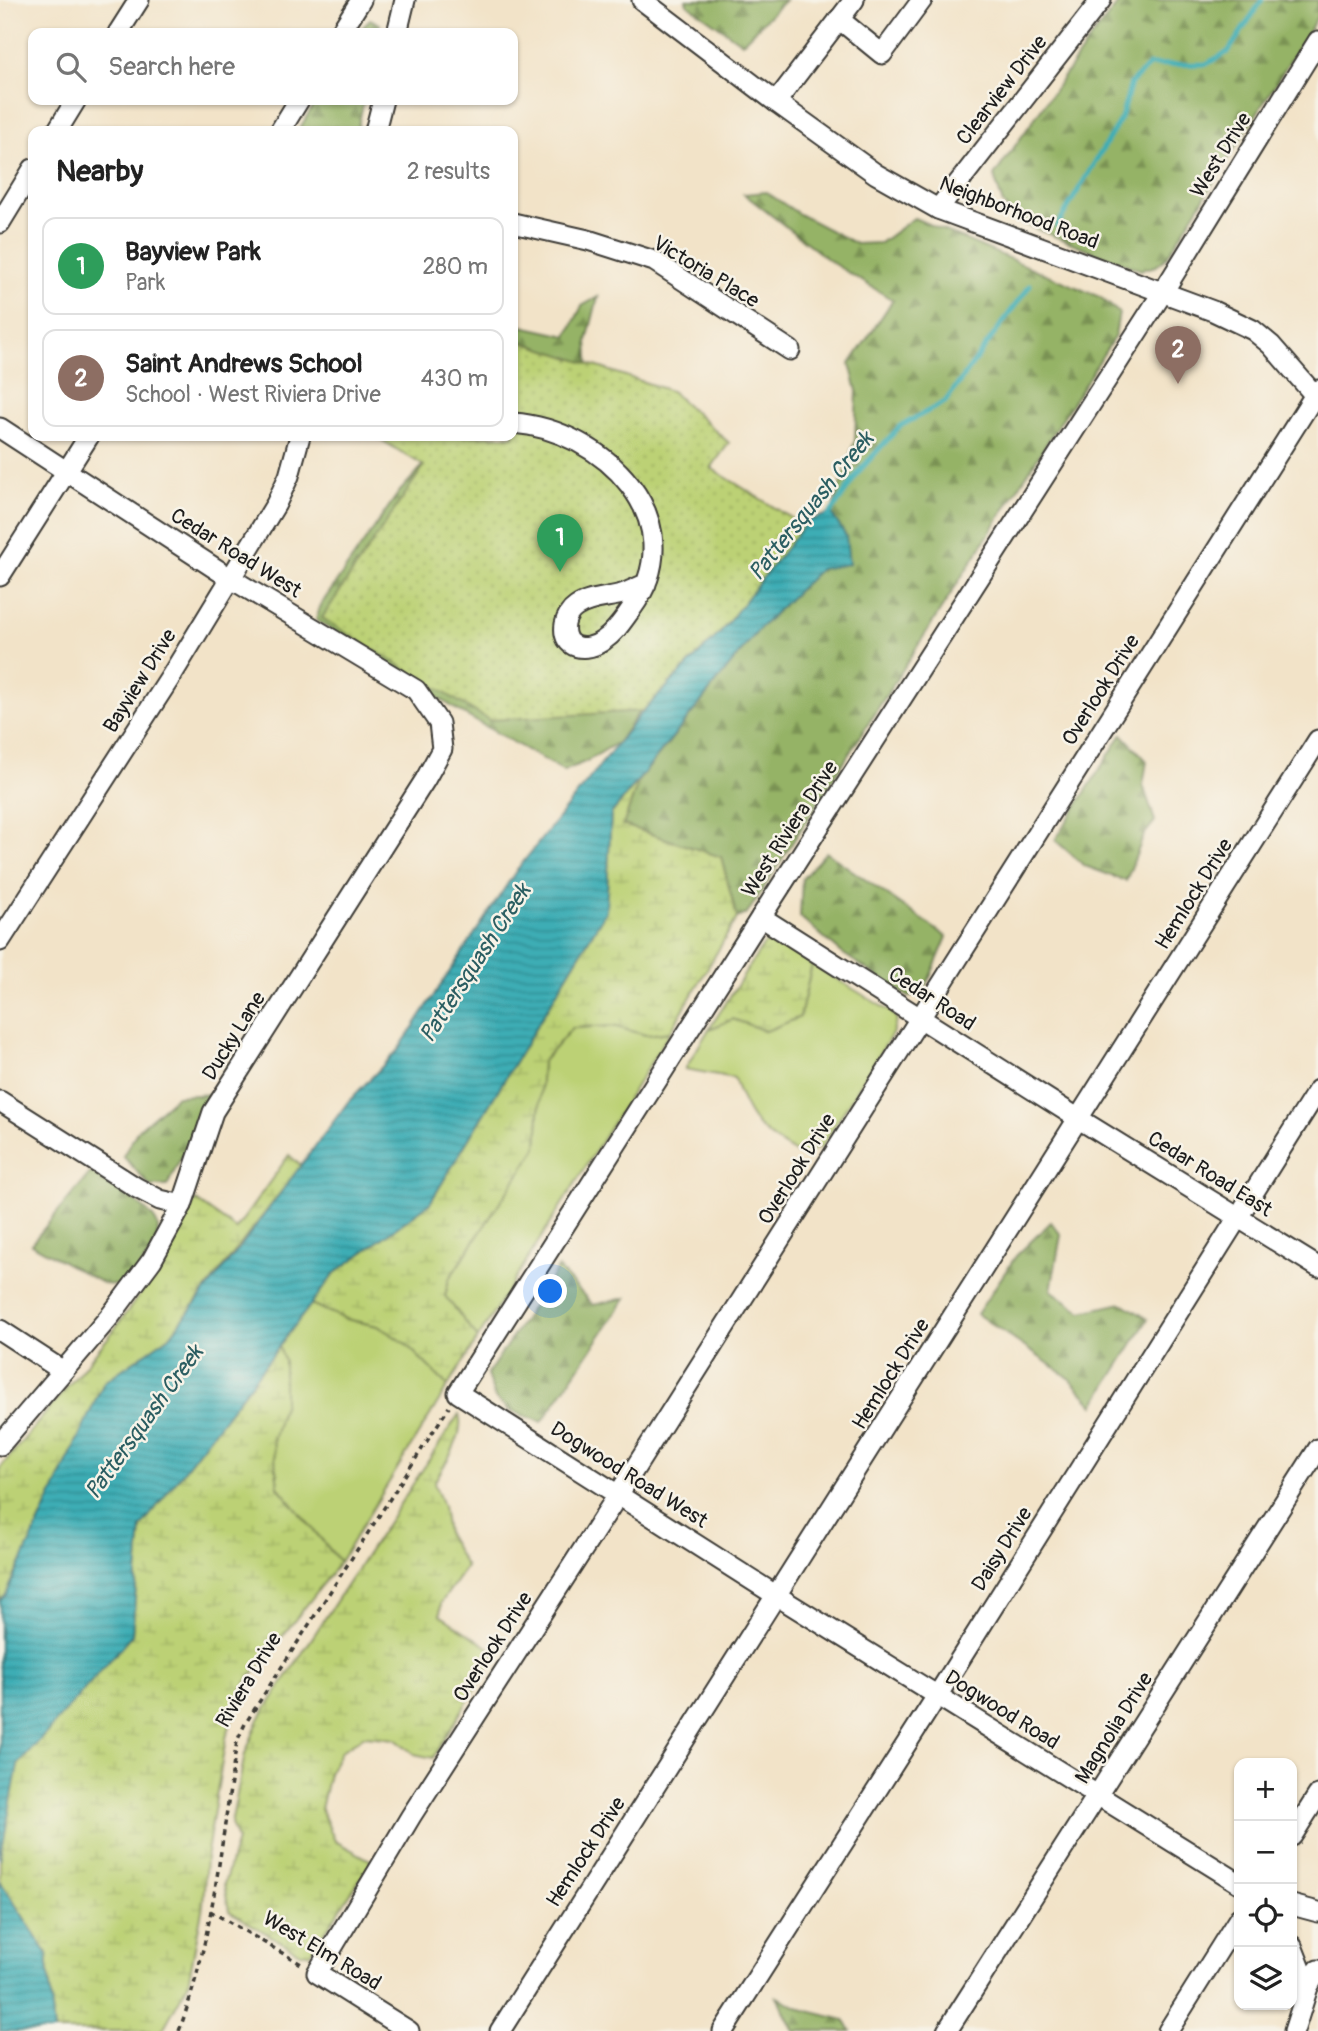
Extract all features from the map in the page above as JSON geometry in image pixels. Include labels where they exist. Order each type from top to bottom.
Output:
[{"type":"street","points":[[121,28],[139,0]]},
{"type":"street","points":[[343,28],[361,0]]},
{"type":"street","points":[[398,28],[405,0]]},
{"type":"street","name":"Neighborhood Road","points":[[642,0],[876,174],[938,209],[1213,311],[1253,330],[1283,357],[1317,395]]},
{"type":"street","points":[[776,102],[854,0]]},
{"type":"street","points":[[839,19],[882,54],[922,0]]},
{"type":"street","name":"Clearview Drive","points":[[938,209],[1101,0]]},
{"type":"street","name":"West Drive","points":[[1163,292],[1318,41]]},
{"type":"street","points":[[60,126],[73,105]]},
{"type":"street","points":[[283,126],[296,105]]},
{"type":"street","points":[[375,126],[382,105]]},
{"type":"street","points":[[0,223],[28,177]]},
{"type":"street","name":"Victoria Place","points":[[518,224],[588,240],[654,261],[790,350]]},
{"type":"street","name":"West Riviera Drive","points":[[458,1393],[1163,292]]},
{"type":"street","name":"Overlook Drive","points":[[317,1973],[411,1816],[1317,395]]},
{"type":"street","points":[[518,423],[537,425],[568,437],[600,456],[634,489],[645,508],[653,535],[653,565],[646,584]]},
{"type":"street","name":"Cedar Road West","points":[[0,428],[230,578],[415,691],[439,723]]},
{"type":"street","points":[[0,576],[86,441]]},
{"type":"street","name":"Bayview Drive","points":[[0,941],[170,678],[276,503],[289,476],[299,441]]},
{"type":"street","name":"Ducky Lane","points":[[62,1371],[111,1315],[152,1260],[182,1205],[213,1112],[425,780],[442,749],[439,723]]},
{"type":"street","name":"Hemlock Drive","points":[[500,2031],[1318,740]]},
{"type":"street","name":"Cedar Road","points":[[761,917],[1079,1119]]},
{"type":"street","name":"Daisy Drive","points":[[723,2031],[1318,1090]]},
{"type":"street","points":[[0,1101],[137,1188],[160,1200],[182,1205]]},
{"type":"street","name":"Cedar Road East","points":[[1079,1119],[1318,1267]]},
{"type":"street","points":[[0,1330],[62,1371],[0,1445]]},
{"type":"street","name":"Dogwood Road West","points":[[458,1393],[777,1596]]},
{"type":"street","name":"Magnolia Drive","points":[[947,2031],[1318,1449]]},
{"type":"street","name":"Dogwood Road","points":[[777,1596],[1234,1880]]},
{"type":"street","points":[[1297,1828],[1318,1795]]},
{"type":"street","points":[[1297,1906],[1318,1912]]},
{"type":"street","points":[[1168,2031],[1234,1926]]},
{"type":"street","points":[[1293,1947],[1313,1978],[1294,2031]]},
{"type":"street","name":"West Elm Road","points":[[317,1973],[409,2031]]},
{"type":"path","name":"Riviera Drive","points":[[179,2031],[194,1989],[210,1911],[237,1741],[458,1393]]},
{"type":"path","name":"West Elm Road","points":[[210,1911],[317,1973]]},
{"type":"green space","points":[[686,0],[785,0],[742,43],[687,4]]},
{"type":"green space","points":[[1121,0],[1318,0],[1318,16],[1167,257],[1156,266],[1141,270],[1020,223],[1003,204],[994,176]]},
{"type":"green space","points":[[370,19],[380,24],[380,28],[362,28]]},
{"type":"green space","points":[[314,105],[363,105],[358,126],[301,126]]},
{"type":"green space","points":[[766,192],[799,214],[856,244],[880,243],[914,218],[1100,297],[1119,313],[1115,336],[747,914],[737,918],[721,857],[623,825],[639,780],[760,628],[820,569],[846,536],[831,513],[855,440],[857,391],[850,364],[893,300],[834,264],[744,194]]},
{"type":"green space","points":[[598,297],[587,341],[589,371],[712,456],[713,478],[657,686],[618,742],[564,771],[465,715],[316,620],[320,606],[399,492],[429,459],[528,597],[518,441],[518,325],[567,336],[582,306]]},
{"type":"green space","points":[[518,341],[671,391],[729,443],[711,468],[804,526],[720,633],[643,711],[489,720],[322,618],[424,466],[383,441],[518,441]]},
{"type":"green space","points":[[1122,734],[1147,761],[1143,785],[1155,821],[1144,835],[1126,881],[1085,866],[1055,840]]},
{"type":"green space","points":[[639,780],[623,825],[721,857],[737,918],[670,1032],[646,1035],[613,1026],[572,1028],[542,1062],[537,1147],[449,1279],[445,1296],[478,1338],[448,1386],[405,1343],[378,1326],[346,1319],[311,1304],[335,1273],[430,1203],[606,911],[611,814]]},
{"type":"green space","points":[[826,852],[947,937],[925,989],[909,997],[842,953],[800,917],[802,879]]},
{"type":"green space","points":[[775,940],[812,964],[800,1017],[766,1031],[733,1019],[709,1029],[764,944]]},
{"type":"green space","points":[[812,964],[891,1012],[897,1019],[892,1034],[821,1148],[800,1155],[775,1140],[758,1125],[745,1105],[734,1078],[685,1069],[709,1029],[733,1019],[766,1031],[800,1017]]},
{"type":"green space","points":[[613,1026],[646,1035],[670,1032],[478,1338],[445,1296],[449,1279],[537,1147],[542,1062],[572,1028]]},
{"type":"green space","points":[[213,1094],[167,1186],[150,1186],[123,1156],[138,1130],[177,1096]]},
{"type":"green space","points":[[289,1155],[301,1166],[169,1337],[104,1382],[6,1595],[0,1601],[0,1468],[108,1338],[170,1253],[195,1200],[236,1229]]},
{"type":"green space","points":[[91,1172],[141,1206],[156,1221],[158,1228],[155,1243],[126,1286],[104,1284],[31,1244]]},
{"type":"green space","points":[[1051,1222],[1061,1235],[1051,1290],[1082,1312],[1122,1303],[1148,1319],[1094,1405],[1068,1377],[977,1314],[1016,1256]]},
{"type":"green space","points":[[558,1268],[593,1305],[626,1298],[542,1422],[509,1410],[495,1398],[487,1375]]},
{"type":"green space","points":[[311,1304],[346,1319],[378,1326],[405,1343],[448,1386],[340,1562],[278,1487],[273,1440],[284,1401],[284,1361],[279,1347]]},
{"type":"green space","points":[[279,1347],[284,1361],[284,1401],[273,1440],[278,1487],[340,1562],[243,1687],[226,1738],[206,1858],[203,1905],[188,1984],[162,2031],[54,2031],[47,1953],[0,1881],[0,1860],[17,1765],[132,1635],[141,1527]]},
{"type":"green space","points":[[459,1414],[457,1440],[434,1483],[443,1506],[447,1534],[466,1567],[441,1603],[440,1615],[497,1653],[433,1758],[414,1754],[395,1739],[365,1736],[341,1751],[329,1773],[321,1809],[335,1841],[372,1861],[311,1953],[300,1953],[229,1911],[224,1884],[237,1840],[231,1824],[245,1754],[259,1719]]},
{"type":"green space","points":[[777,1997],[804,2010],[845,2020],[851,2031],[794,2031]]},
{"type":"water","points":[[831,513],[846,536],[849,564],[820,569],[760,628],[611,814],[606,911],[430,1203],[335,1273],[141,1527],[132,1635],[18,1765],[0,1860],[0,1601],[6,1595],[104,1382],[169,1337],[238,1250],[348,1102],[398,1050],[516,871],[643,711],[720,633],[807,521]]},
{"type":"water","points":[[0,1881],[47,1953],[54,2031],[0,2031]]},
{"type":"waterway","name":"Pattersquash Creek","points":[[1057,226],[1121,118],[1131,83],[1149,65],[1206,64],[1228,52],[1262,0]]},
{"type":"waterway","name":"Pattersquash Creek","points":[[828,517],[860,470],[900,426],[945,402],[1030,285]]},
{"type":"place","name":"Saint Andrews School","points":[[1178,384]]},
{"type":"place","name":"Bayview Park","points":[[560,572]]}]
